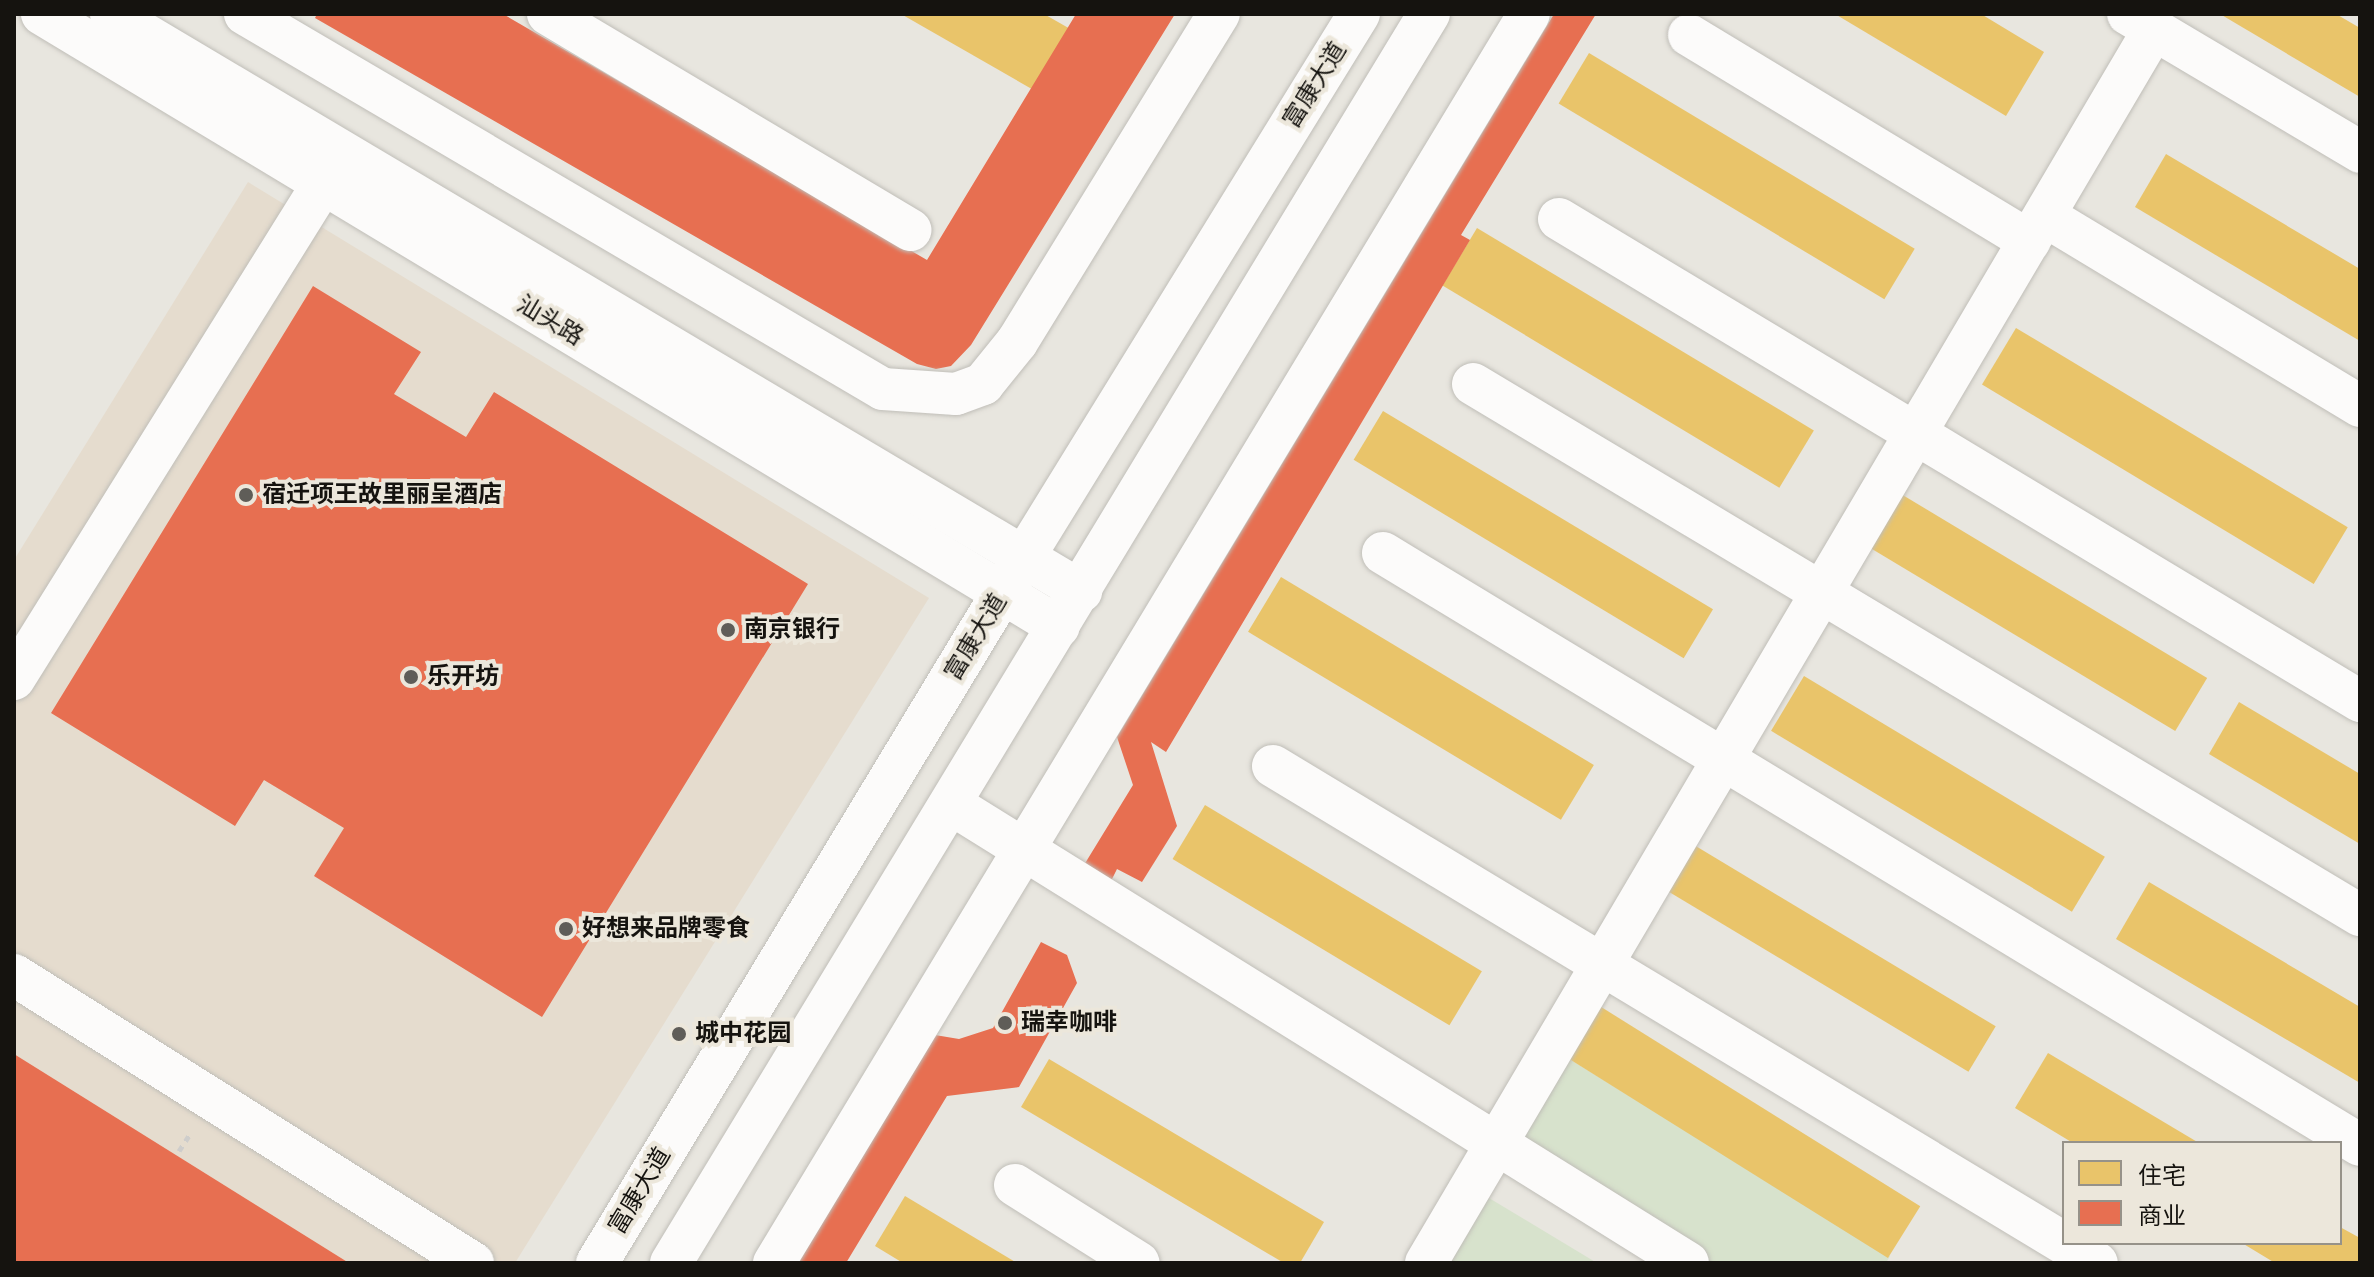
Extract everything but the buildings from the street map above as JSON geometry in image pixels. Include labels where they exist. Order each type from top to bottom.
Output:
[{"type":"street","name":"汕头路","points":[[42,14],[333,168],[1081,591]]},
{"type":"street","name":"汕头路","points":[[111,14],[333,168],[1059,627]]},
{"type":"street","points":[[245,14],[883,389],[956,394],[983,384],[1017,342],[1219,14]]},
{"type":"street","points":[[548,14],[911,230]]},
{"type":"street","name":"富康大道","points":[[597,1263],[1024,557],[1359,14]]},
{"type":"street","points":[[671,1263],[1429,14]]},
{"type":"street","points":[[774,1263],[1529,14]]},
{"type":"street","points":[[1426,1263],[2037,229],[2141,22],[2360,152]]},
{"type":"street","points":[[1689,35],[2360,406]]},
{"type":"street","points":[[14,679],[333,168]]},
{"type":"street","points":[[1559,219],[2360,701]]},
{"type":"street","points":[[1473,384],[2360,915]]},
{"type":"street","points":[[1383,553],[2360,1145]]},
{"type":"street","points":[[1273,766],[2062,1242]]},
{"type":"street","points":[[951,804],[1688,1263]]},
{"type":"street","points":[[14,975],[473,1263]]},
{"type":"street","points":[[1015,1185],[1139,1263]]},
{"type":"street","points":[[2067,1245],[2097,1263]]},
{"type":"shaded area","points":[[248,182],[929,598],[515,1263],[479,1263],[14,972],[14,560]]},
{"type":"shaded area","points":[[14,978],[468,1263],[14,1263]]},
{"type":"green space","points":[[1566,1057],[1890,1256],[1886,1263],[1712,1263],[1515,1140]]},
{"type":"green space","points":[[1484,1195],[1597,1263],[1444,1263]]},
{"type":"place","name":"宿迁项王故里丽呈酒店","points":[[246,495]]},
{"type":"place","name":"南京银行","points":[[728,630]]},
{"type":"place","name":"乐开坊","points":[[411,677]]},
{"type":"place","name":"好想来品牌零食","points":[[566,929]]},
{"type":"place","name":"瑞幸咖啡","points":[[1005,1023]]},
{"type":"place","name":"城中花园","points":[[679,1034]]}]
